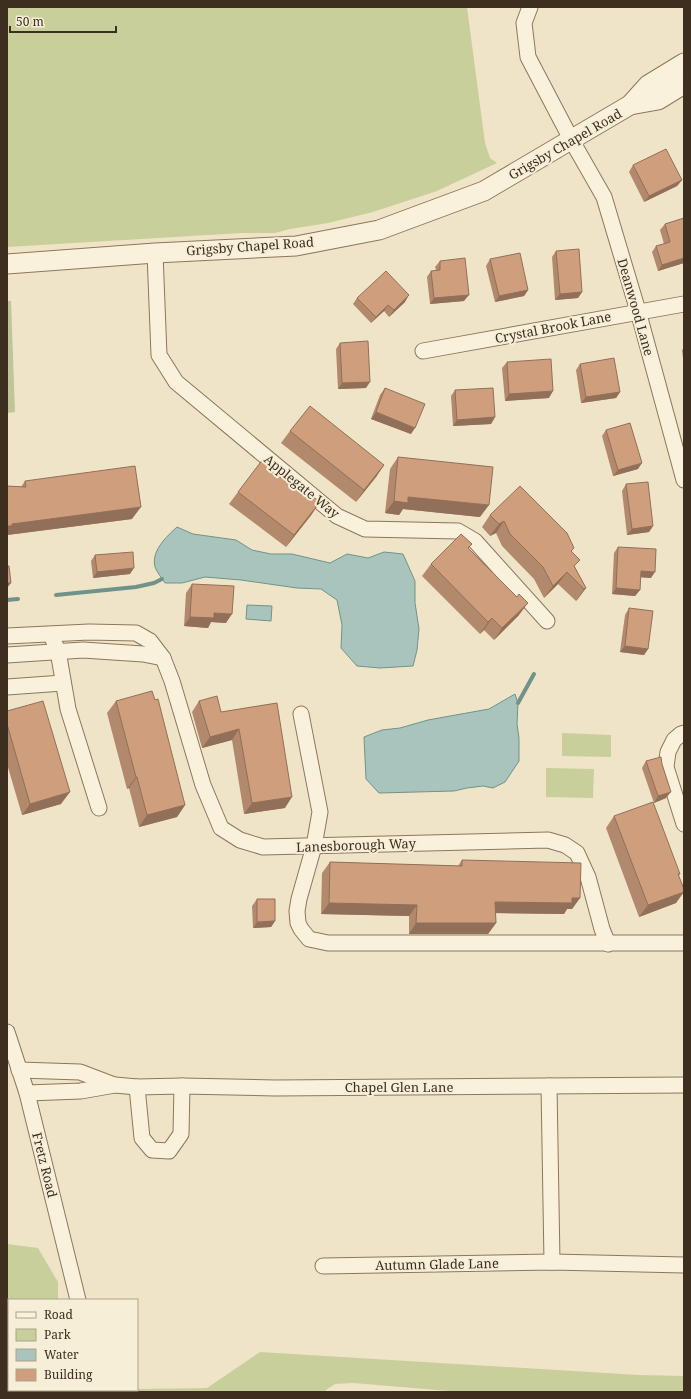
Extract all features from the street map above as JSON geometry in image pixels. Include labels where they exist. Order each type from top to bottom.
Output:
[{"type":"street","name":"Deanwood Lane","points":[[530,7],[524,23],[528,57],[572,141],[604,197],[638,311],[684,480]]},
{"type":"street","name":"Grigsby Chapel Road","points":[[7,264],[155,253],[296,246],[379,230],[484,191],[572,141],[630,105],[648,85],[684,63]]},
{"type":"street","name":"Grigsby Chapel Road","points":[[630,105],[658,100],[684,84]]},
{"type":"street","name":"Applegate Way","points":[[155,253],[159,355],[176,382],[338,516],[365,529],[458,531],[474,541],[547,621]]},
{"type":"street","name":"Crystal Brook Lane","points":[[423,351],[638,311],[684,304]]},
{"type":"street","name":"Lanesborough Way","points":[[7,636],[89,632],[136,633],[150,641],[163,658],[177,694],[201,779],[221,828],[240,840],[263,847],[548,840],[566,844],[576,853],[588,877],[602,929],[608,944]]},
{"type":"street","points":[[51,634],[58,651],[68,709],[99,808]]},
{"type":"street","points":[[7,655],[83,650],[143,654],[163,658]]},
{"type":"street","points":[[7,687],[63,683]]},
{"type":"street","points":[[301,714],[320,812],[314,846],[299,899],[298,923],[301,930],[309,939],[328,943],[684,943]]},
{"type":"street","points":[[684,733],[674,740],[668,752],[666,767],[684,824]]},
{"type":"street","name":"Fretz Road","points":[[7,1032],[27,1093],[78,1299]]},
{"type":"street","name":"Chapel Glen Lane","points":[[19,1070],[80,1072],[114,1085]]},
{"type":"street","name":"Chapel Glen Lane","points":[[27,1093],[81,1091],[114,1085],[137,1087],[182,1086],[275,1088],[684,1084]]},
{"type":"street","points":[[137,1087],[142,1138],[152,1150],[169,1151],[180,1134],[182,1086]]},
{"type":"street","points":[[549,1086],[552,1262]]},
{"type":"street","name":"Autumn Glade Lane","points":[[323,1266],[552,1262],[684,1265]]},
{"type":"green space","points":[[7,7],[467,7],[485,143],[490,158],[497,163],[437,191],[373,212],[328,223],[275,233],[242,233],[7,247]]},
{"type":"green space","points":[[7,301],[11,301],[15,412],[7,413]]},
{"type":"green space","points":[[562,733],[611,735],[611,757],[562,756]]},
{"type":"green space","points":[[546,768],[594,769],[593,798],[546,797]]},
{"type":"green space","points":[[7,1244],[38,1248],[58,1282],[58,1299],[8,1299],[8,1391],[35,1392],[7,1392]]},
{"type":"green space","points":[[260,1352],[639,1375],[684,1376],[684,1392],[461,1392],[353,1383],[335,1384],[325,1392],[137,1391],[138,1389],[207,1388]]},
{"type":"water","points":[[177,527],[193,534],[236,540],[252,550],[271,554],[292,554],[330,563],[347,554],[368,558],[384,552],[403,554],[415,581],[415,603],[419,629],[417,650],[413,666],[380,668],[357,666],[341,648],[342,625],[337,600],[321,589],[297,588],[241,580],[205,577],[182,583],[165,583],[155,567],[155,555],[160,545]]},
{"type":"water","points":[[247,605],[272,606],[271,621],[246,619]]},
{"type":"water","points":[[515,694],[518,703],[517,724],[519,738],[519,761],[505,782],[493,788],[483,786],[454,791],[379,793],[366,779],[364,737],[382,730],[400,728],[428,720],[489,709]]},
{"type":"building","points":[[666,149],[682,180],[649,196],[633,165]]},
{"type":"building","points":[[684,218],[684,258],[662,265],[656,246],[670,242],[665,224]]},
{"type":"building","points":[[579,249],[582,292],[560,294],[556,251]]},
{"type":"building","points":[[520,253],[528,290],[499,296],[490,259]]},
{"type":"building","points":[[465,258],[469,295],[434,298],[431,271],[440,270],[440,261]]},
{"type":"building","points":[[386,271],[409,295],[394,310],[388,305],[376,317],[357,298]]},
{"type":"building","points":[[368,341],[370,382],[342,383],[340,343]]},
{"type":"building","points":[[614,358],[620,392],[586,397],[580,364]]},
{"type":"building","points":[[551,359],[553,391],[509,394],[507,362]]},
{"type":"building","points":[[385,388],[425,404],[415,428],[376,412]]},
{"type":"building","points":[[493,388],[495,417],[457,420],[455,390]]},
{"type":"building","points":[[310,406],[384,465],[364,490],[290,431]]},
{"type":"building","points":[[630,423],[642,463],[618,470],[606,430]]},
{"type":"building","points":[[398,457],[493,467],[489,505],[408,497],[408,503],[394,501]]},
{"type":"building","points":[[263,459],[273,466],[271,470],[308,499],[311,495],[320,502],[294,535],[238,492]]},
{"type":"building","points":[[135,466],[141,507],[12,524],[12,526],[7,526],[7,486],[26,487],[25,481]]},
{"type":"building","points":[[648,482],[653,526],[632,529],[626,484]]},
{"type":"building","points":[[520,486],[567,533],[574,548],[571,551],[580,560],[574,566],[586,588],[584,589],[567,572],[553,586],[543,567],[510,534],[504,521],[499,524],[490,515]]},
{"type":"building","points":[[461,534],[472,544],[468,548],[517,597],[519,594],[528,603],[502,628],[492,618],[488,622],[431,564]]},
{"type":"building","points":[[618,547],[656,549],[655,572],[641,571],[640,590],[616,588]]},
{"type":"building","points":[[133,552],[134,568],[97,572],[95,555]]},
{"type":"building","points":[[7,566],[9,566],[11,583],[7,583]]},
{"type":"building","points":[[192,584],[234,586],[232,614],[214,613],[214,618],[190,617]]},
{"type":"building","points":[[629,608],[653,611],[648,649],[625,646]]},
{"type":"building","points":[[152,691],[155,700],[158,699],[185,805],[147,815],[116,701]]},
{"type":"building","points":[[217,696],[221,712],[277,703],[292,797],[252,803],[239,729],[210,737],[199,701]]},
{"type":"building","points":[[43,701],[70,792],[30,804],[7,724],[7,711]]},
{"type":"building","points":[[661,757],[671,792],[658,796],[646,761]]},
{"type":"building","points":[[653,802],[680,874],[678,874],[684,892],[648,905],[614,816]]},
{"type":"building","points":[[462,860],[581,863],[580,898],[572,898],[572,903],[495,902],[496,923],[416,923],[417,905],[329,903],[330,862],[462,866]]},
{"type":"building","points":[[257,899],[275,899],[275,921],[257,922]]},
{"type":"waterway","points":[[56,595],[136,587],[154,583],[162,579]]},
{"type":"waterway","points":[[7,600],[18,599]]},
{"type":"waterway","points":[[518,703],[534,674]]}]
